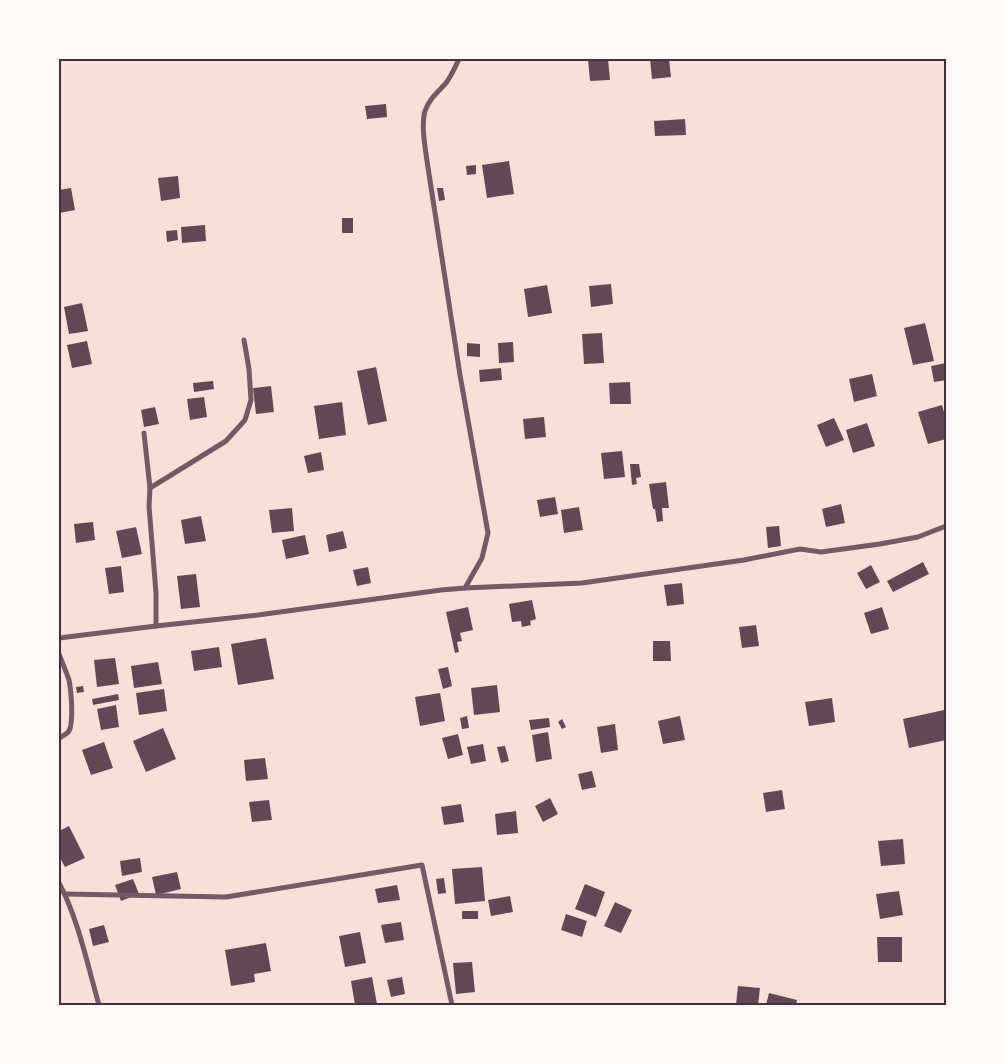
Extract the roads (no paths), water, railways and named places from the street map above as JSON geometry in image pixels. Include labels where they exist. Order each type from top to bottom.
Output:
[{"type":"street","points":[[459,59],[454,72],[432,98],[425,112],[424,130],[427,161],[460,375],[488,533],[482,558],[465,588]]},
{"type":"street","points":[[150,488],[226,441],[245,420],[250,400],[249,370],[244,340]]},
{"type":"street","points":[[144,433],[150,488],[149,506],[156,593],[156,626]]},
{"type":"street","points":[[59,638],[258,615],[441,590],[582,583],[800,550],[820,552],[880,544],[918,537],[946,526]]},
{"type":"street","points":[[59,654],[69,681],[71,724],[66,734],[59,738]]},
{"type":"street","points":[[65,894],[226,898],[422,865],[452,1005]]},
{"type":"street","points":[[59,883],[65,894],[79,934],[99,1005]]}]
